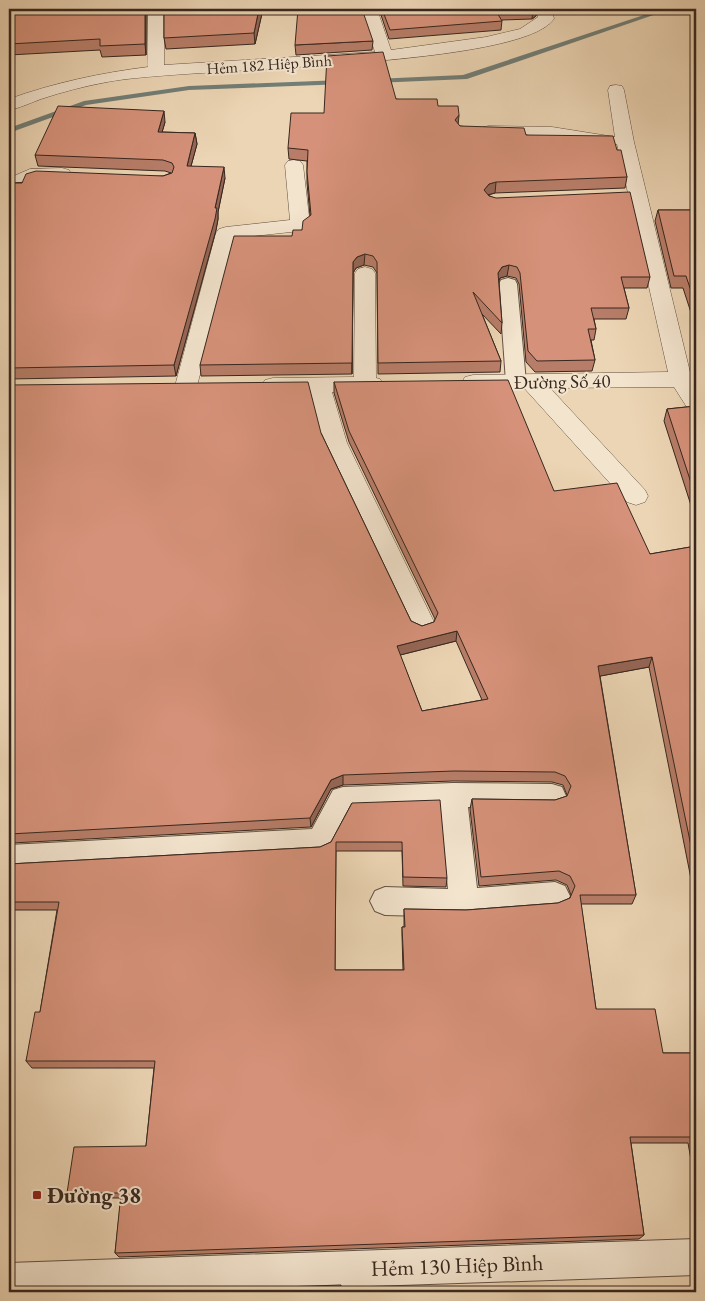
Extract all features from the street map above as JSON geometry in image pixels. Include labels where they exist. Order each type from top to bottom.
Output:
[{"type":"street","points":[[156,9],[156,71]]},
{"type":"street","points":[[369,9],[384,56]]},
{"type":"street","name":"Hẻm 182 Hiệp Bình","points":[[9,105],[37,95],[107,77],[156,71],[384,56],[486,42],[526,32],[546,19],[544,9]]},
{"type":"street","points":[[616,90],[625,142],[629,195],[696,404]]},
{"type":"street","points":[[474,131],[552,132],[625,142]]},
{"type":"street","points":[[186,386],[226,233],[300,225],[294,165]]},
{"type":"street","points":[[9,186],[36,174],[79,175]]},
{"type":"street","points":[[365,273],[365,384]]},
{"type":"street","name":"Đường Số 40","points":[[450,383],[689,380]]},
{"type":"street","points":[[523,382],[636,496]]},
{"type":"street","points":[[252,385],[393,383]]},
{"type":"street","points":[[319,384],[334,443],[422,624]]},
{"type":"lane","points":[[508,284],[523,382]]},
{"type":"lane","points":[[453,795],[464,903]]},
{"type":"lane","points":[[9,858],[320,841],[343,799],[453,795],[552,796]]},
{"type":"lane","points":[[385,901],[464,903],[555,896]]},
{"type":"lane","name":"Hẻm 130 Hiệp Bình","points":[[9,1280],[696,1257]]},
{"type":"building","points":[[9,9],[145,9],[145,44],[100,46],[100,39],[9,44]]},
{"type":"building","points":[[164,9],[259,9],[254,33],[164,38]]},
{"type":"building","points":[[298,9],[362,9],[373,41],[295,45]]},
{"type":"building","points":[[382,9],[534,9],[496,11],[502,21],[390,30]]},
{"type":"building","points":[[383,52],[396,99],[437,99],[438,106],[458,106],[459,115],[455,120],[460,126],[524,128],[526,135],[613,136],[617,150],[621,150],[627,177],[496,182],[489,184],[484,190],[489,196],[496,198],[630,192],[650,277],[621,277],[629,308],[591,308],[596,329],[588,329],[595,360],[537,361],[528,351],[520,273],[517,267],[509,265],[502,267],[498,273],[502,323],[473,292],[501,361],[378,363],[377,262],[373,256],[365,254],[357,257],[353,262],[352,363],[200,365],[234,236],[292,236],[293,230],[302,230],[303,221],[311,215],[307,172],[308,150],[288,148],[291,113],[324,113],[327,56]]},
{"type":"building","points":[[58,106],[164,111],[158,132],[195,133],[187,166],[224,167],[215,208],[217,208],[215,219],[174,365],[9,368],[9,183],[22,183],[26,174],[36,171],[163,176],[172,173],[174,167],[172,163],[163,160],[35,155]]},
{"type":"building","points":[[658,210],[696,210],[696,306],[686,276],[674,276]]},
{"type":"building","points":[[508,380],[554,491],[617,483],[650,554],[696,546],[696,870],[652,657],[598,666],[636,895],[580,895],[596,1009],[655,1009],[663,1053],[696,1053],[696,1151],[694,1137],[630,1137],[644,1235],[115,1253],[121,1193],[67,1193],[74,1147],[146,1146],[155,1061],[26,1061],[35,1012],[40,1012],[59,902],[9,902],[9,864],[320,847],[331,842],[352,803],[440,800],[447,878],[403,877],[402,842],[336,842],[335,970],[404,970],[402,927],[405,927],[404,909],[466,910],[558,903],[570,898],[575,886],[570,876],[559,871],[481,877],[472,799],[555,800],[567,796],[571,786],[565,776],[555,772],[454,771],[343,775],[331,780],[310,818],[9,834],[9,385],[308,382],[321,433],[411,621],[422,626],[434,622],[438,613],[349,431],[334,382]],"holes":[[[457,631],[488,699],[422,711],[397,646]]]},
{"type":"building","points":[[696,406],[696,498],[667,409]]},
{"type":"building","points":[[341,1285],[341,1292],[111,1292],[111,1290],[195,1290]]},
{"type":"waterway","points":[[375,81],[464,77],[668,9]]},
{"type":"waterway","points":[[9,131],[84,103],[189,88],[342,82]]},
{"type":"place","name":"Đường 38","points":[[37,1195]]}]
